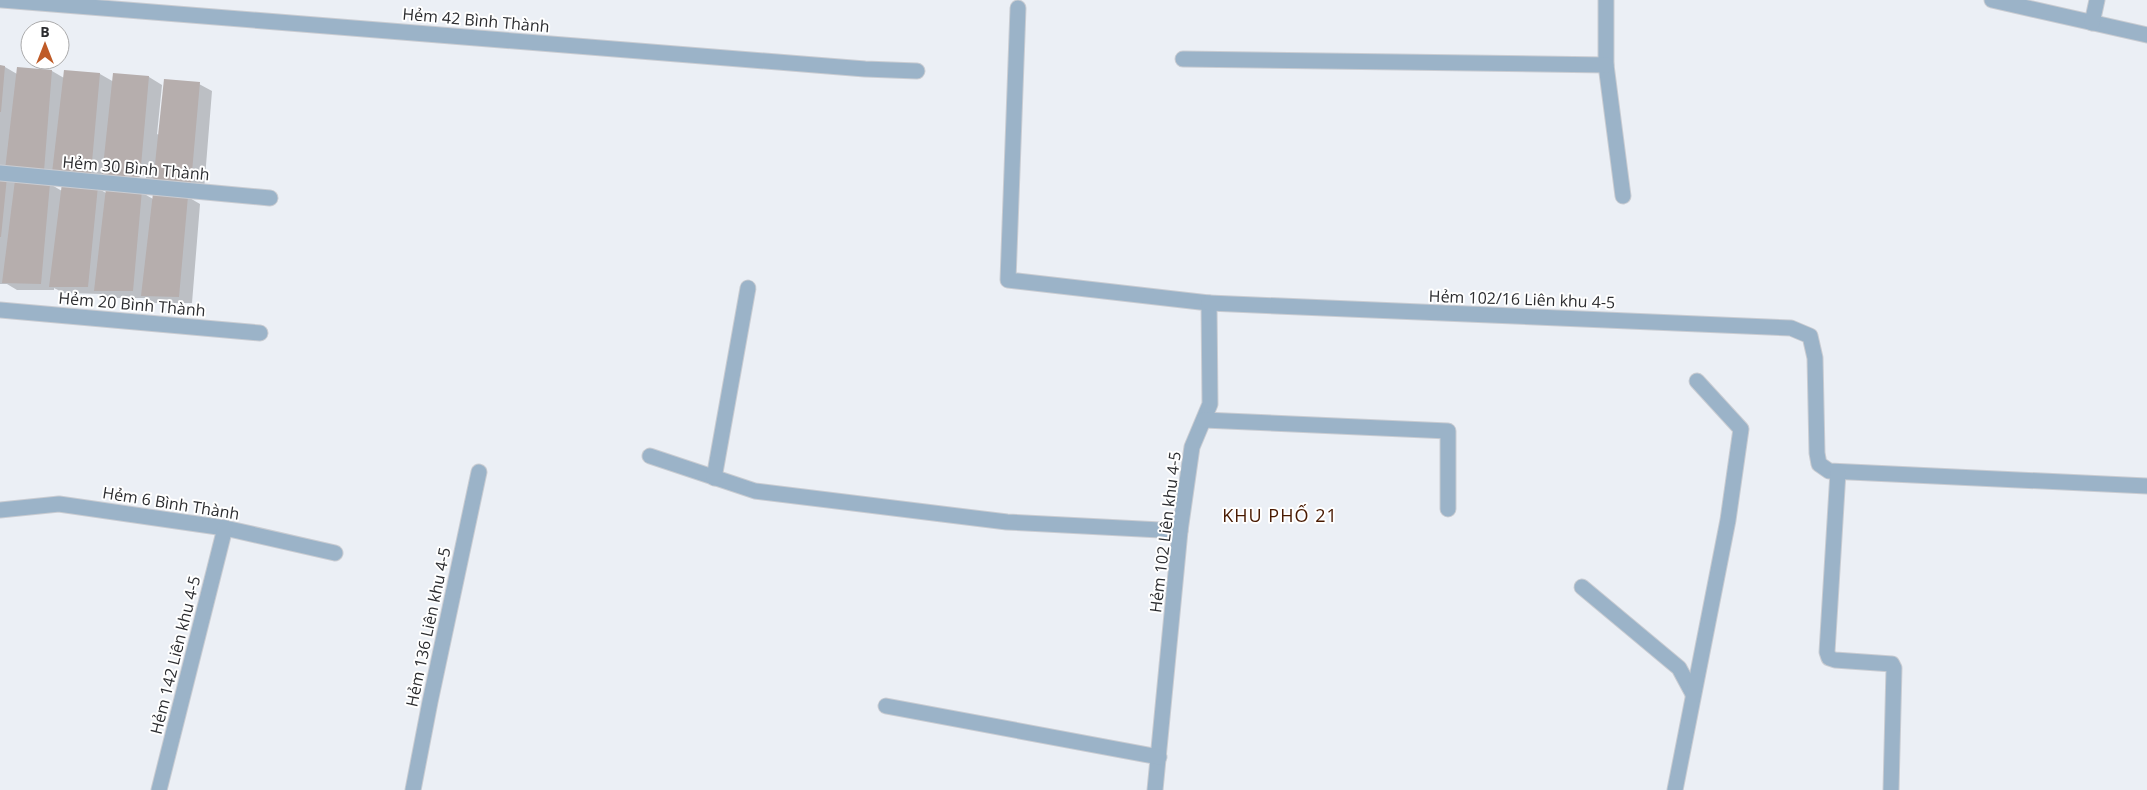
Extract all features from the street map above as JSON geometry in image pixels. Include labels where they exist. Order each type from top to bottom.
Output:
[{"type":"street","name":"Hẻm 42 Bình Thành","points":[[2,0],[845,67],[918,71]]},
{"type":"street","points":[[1606,0],[1606,65],[1624,196]]},
{"type":"street","points":[[1992,0],[2147,35]]},
{"type":"street","points":[[2092,23],[2097,0]]},
{"type":"street","points":[[1018,8],[1008,280],[1209,303]]},
{"type":"street","points":[[1183,59],[1606,65]]},
{"type":"street","name":"Hẻm 30 Bình Thành","points":[[0,173],[270,198]]},
{"type":"street","points":[[714,478],[748,288]]},
{"type":"street","name":"Hẻm 102/16 Liên khu 4-5","points":[[1209,303],[1791,328],[1810,336],[1815,358],[1817,454],[1819,464],[1824,468],[1838,472]]},
{"type":"street","name":"Hẻm 102 Liên khu 4-5","points":[[1155,790],[1180,531],[1192,447],[1210,404],[1209,303]]},
{"type":"street","name":"Hẻm 20 Bình Thành","points":[[0,310],[260,333]]},
{"type":"street","points":[[1675,790],[1728,520],[1741,429],[1697,381]]},
{"type":"street","points":[[1204,420],[1448,431],[1448,509]]},
{"type":"street","points":[[650,456],[756,492],[1007,522],[1180,531]]},
{"type":"street","name":"Hẻm 136 Liên khu 4-5","points":[[414,790],[430,702],[479,472]]},
{"type":"street","points":[[1891,790],[1894,668],[1892,664],[1835,660],[1829,658],[1826,652],[1838,472],[2147,486]]},
{"type":"street","name":"Hẻm 6 Bình Thành","points":[[0,510],[59,504],[225,528],[335,553]]},
{"type":"street","name":"Hẻm 142 Liên khu 4-5","points":[[159,790],[225,528]]},
{"type":"street","points":[[1582,587],[1679,668],[1693,694]]},
{"type":"street","points":[[886,706],[1159,757]]},
{"type":"building","points":[[0,65],[5,66],[1,112],[0,112]]},
{"type":"building","points":[[17,67],[20,67],[20,70],[52,70],[44,171],[5,170]]},
{"type":"building","points":[[64,70],[100,73],[91,173],[52,173]]},
{"type":"building","points":[[113,73],[149,76],[140,177],[102,176]]},
{"type":"building","points":[[164,79],[200,82],[191,183],[153,183]]},
{"type":"building","points":[[0,176],[7,177],[1,237],[0,237]]},
{"type":"building","points":[[15,180],[50,183],[41,284],[2,283]]},
{"type":"building","points":[[62,183],[98,186],[88,287],[49,287]]},
{"type":"building","points":[[106,188],[142,190],[133,291],[94,291]]},
{"type":"building","points":[[153,193],[188,196],[179,297],[141,296]]},
{"type":"district","name":"KHU PHỐ 21","points":[[1280,515]]}]
